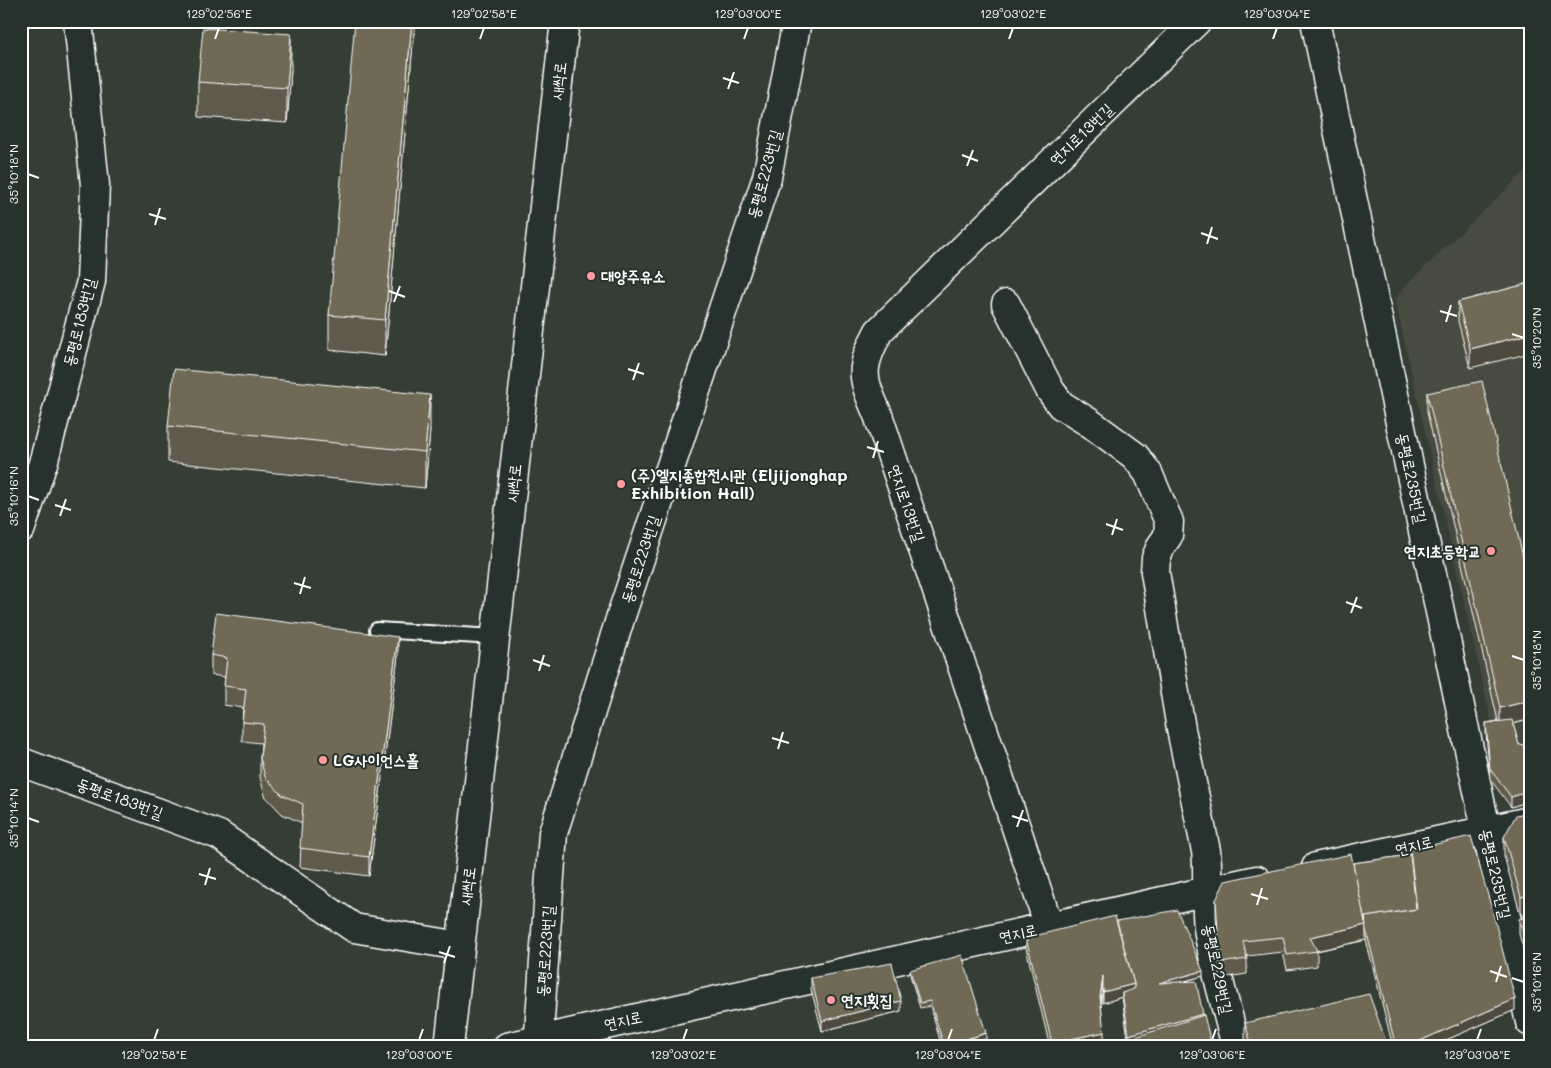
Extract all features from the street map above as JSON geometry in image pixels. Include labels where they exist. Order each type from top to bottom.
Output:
[{"type":"street","name":"동평로183번길","points":[[21,528],[44,460],[91,281],[95,184],[78,21]]},
{"type":"street","name":"새싹로","points":[[449,1047],[565,21]]},
{"type":"street","name":"동평로223번길","points":[[538,1043],[554,833],[621,616],[767,177],[797,21]]},
{"type":"street","name":"연지로13번길","points":[[1049,926],[878,415],[867,389],[864,372],[868,353],[879,331],[1197,21]]},
{"type":"street","name":"동평로235번길","points":[[1315,21],[1486,829],[1530,1022]]},
{"type":"street","name":"동평로229번길","points":[[1006,304],[1050,390],[1061,405],[1090,422],[1135,456],[1148,473],[1168,522],[1168,536],[1156,558],[1155,572],[1181,729],[1206,851],[1208,866],[1207,917],[1210,938],[1236,1047]]},
{"type":"street","name":"동평로183번길","points":[[21,762],[219,835],[354,928],[460,946]]},
{"type":"street","name":"연지로","points":[[507,1047],[538,1043],[1049,926],[1486,829],[1530,821]]},
{"type":"lane","points":[[377,630],[495,636]]},
{"type":"shaded area","name":"연지초등학교","points":[[1530,169],[1530,803],[1511,807],[1395,300],[1403,288],[1524,172]]},
{"type":"building","points":[[355,21],[412,21],[385,320],[329,315]]},
{"type":"building","points":[[203,28],[291,34],[287,88],[198,82]]},
{"type":"building","points":[[1530,283],[1530,334],[1470,349],[1458,302]]},
{"type":"building","points":[[174,369],[430,395],[425,452],[168,426]]},
{"type":"building","points":[[1482,381],[1530,587],[1530,709],[1528,701],[1500,708],[1427,393]]},
{"type":"building","name":"LG사이언스홀","points":[[216,613],[398,637],[369,857],[300,848],[303,804],[282,795],[265,777],[260,758],[264,724],[242,722],[246,689],[224,686],[227,658],[211,655]]},
{"type":"building","points":[[1512,720],[1519,745],[1530,744],[1530,791],[1511,797],[1490,769],[1486,723]]},
{"type":"building","points":[[1530,812],[1530,895],[1521,897],[1504,837],[1516,815]]},
{"type":"building","points":[[1471,836],[1515,999],[1406,1047],[1396,1047],[1366,930],[1365,917],[1417,909],[1410,850]]},
{"type":"building","points":[[1351,854],[1366,925],[1310,937],[1317,951],[1287,955],[1283,937],[1243,941],[1247,959],[1220,963],[1216,900],[1225,881]]},
{"type":"building","points":[[1410,855],[1416,909],[1365,917],[1365,922],[1353,863]]},
{"type":"building","points":[[1177,910],[1203,971],[1159,983],[1196,981],[1203,1014],[1129,1035],[1122,993],[1134,989],[1134,984],[1117,921]]},
{"type":"building","points":[[1115,916],[1134,984],[1103,992],[1103,976],[1100,997],[1104,1032],[1052,1043],[1026,938]]},
{"type":"building","points":[[1530,916],[1530,956],[1519,919]]},
{"type":"building","points":[[962,955],[986,1033],[944,1046],[930,1001],[920,1003],[910,970]]},
{"type":"building","points":[[892,963],[901,1001],[822,1021],[811,978]]},
{"type":"building","points":[[1369,994],[1388,1047],[1252,1047],[1245,1023]]},
{"type":"building","points":[[1204,1015],[1212,1047],[1126,1047],[1123,1041]]},
{"type":"place","name":"대양주유소","points":[[591,276]]},
{"type":"place","name":"(주)엘지종합전시관 (Eljijonghap Exhibition Hall)","points":[[621,484]]},
{"type":"place","name":"연지초등학교","points":[[1491,551]]},
{"type":"place","name":"LG사이언스홀","points":[[323,760]]},
{"type":"place","name":"연지횟집","points":[[831,1000]]}]
